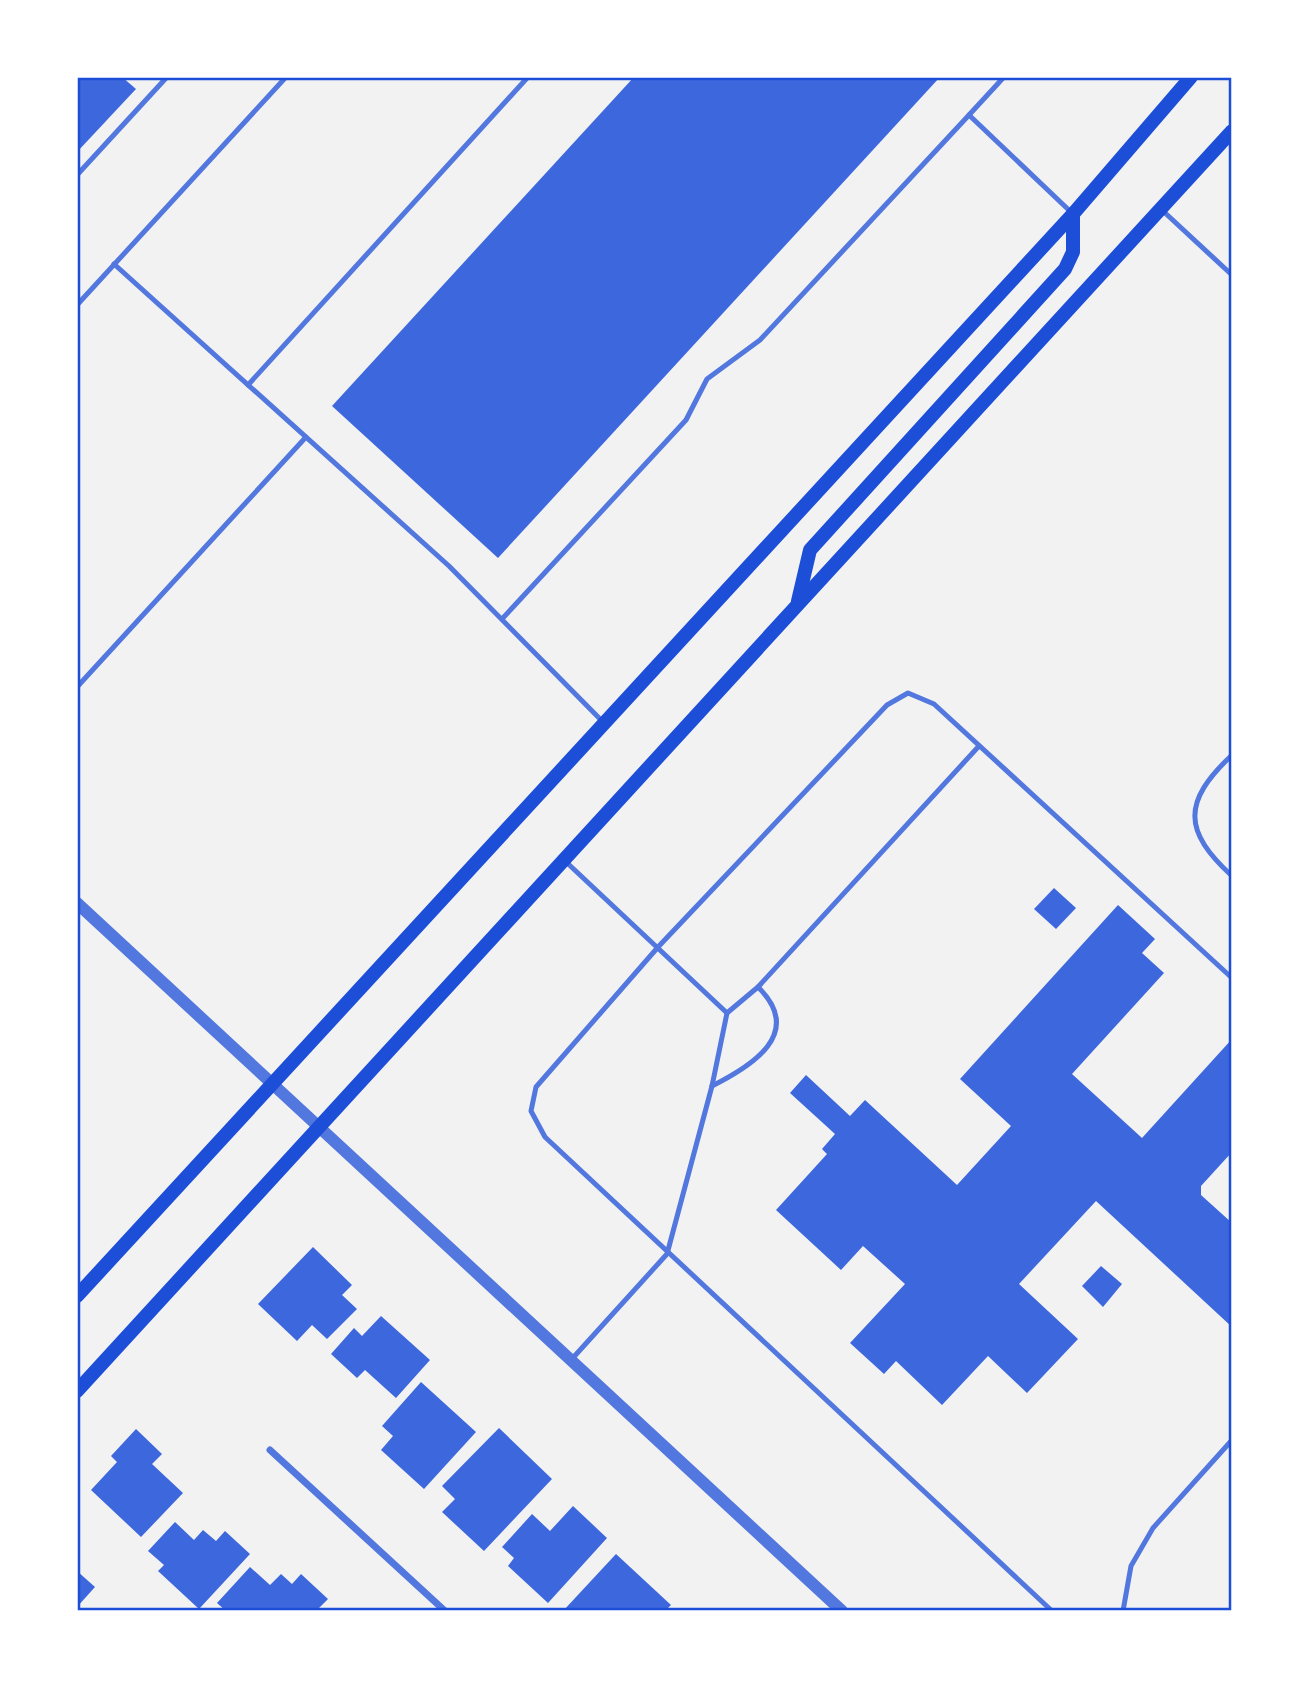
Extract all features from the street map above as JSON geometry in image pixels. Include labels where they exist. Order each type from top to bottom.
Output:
[{"type":"main road","points":[[77,1296],[1073,214],[1191,77]]},
{"type":"main road","points":[[77,1391],[1232,131]]},
{"type":"main road","points":[[797,604],[810,550],[1065,269],[1074,245],[1073,214]]},
{"type":"street","points":[[77,903],[842,1611]]},
{"type":"street","points":[[270,1450],[445,1611]]},
{"type":"lane","points":[[77,175],[167,77]]},
{"type":"lane","points":[[77,305],[286,77]]},
{"type":"lane","points":[[248,385],[528,77]]},
{"type":"lane","points":[[502,619],[686,420],[698,402],[707,379],[761,340],[1004,77]]},
{"type":"lane","points":[[969,116],[1073,214]]},
{"type":"lane","points":[[1160,209],[1232,275]]},
{"type":"lane","points":[[114,264],[449,566],[603,722]]},
{"type":"lane","points":[[77,687],[306,437]]},
{"type":"lane","points":[[1052,1611],[667,1254],[545,1137],[531,1111],[536,1087],[659,946],[887,705],[908,693],[934,704],[1232,978]]},
{"type":"lane","points":[[570,1360],[667,1254],[712,1086],[727,1013],[758,987],[979,746]]},
{"type":"lane","points":[[1232,755],[1205,786],[1195,815],[1196,834],[1232,876]]},
{"type":"lane","points":[[564,860],[659,946],[727,1013]]},
{"type":"lane","points":[[712,1086],[754,1062],[772,1041],[776,1026],[775,1010],[769,997],[758,987]]},
{"type":"lane","points":[[1123,1611],[1131,1566],[1153,1528],[1232,1440]]},
{"type":"building","points":[[77,77],[122,77],[136,89],[77,152]]},
{"type":"building","points":[[634,77],[940,77],[498,558],[332,406]]},
{"type":"building","points":[[1054,888],[1076,908],[1056,929],[1034,909]]},
{"type":"building","points":[[1118,905],[1155,939],[1142,953],[1164,973],[1072,1074],[1142,1138],[1232,1039],[1232,1152],[1201,1186],[1201,1195],[1232,1223],[1232,1327],[1096,1201],[1019,1284],[1078,1339],[1027,1393],[988,1356],[942,1405],[896,1361],[884,1374],[850,1343],[905,1284],[863,1246],[841,1270],[776,1210],[827,1154],[822,1149],[835,1134],[790,1093],[806,1075],[850,1116],[865,1100],[957,1185],[1011,1126],[960,1079]]},
{"type":"building","points":[[313,1247],[352,1285],[342,1295],[357,1309],[327,1339],[312,1325],[297,1341],[258,1304]]},
{"type":"building","points":[[1101,1266],[1122,1284],[1103,1307],[1082,1286]]},
{"type":"building","points":[[381,1316],[430,1360],[396,1398],[365,1370],[357,1378],[331,1354],[354,1328],[362,1336]]},
{"type":"building","points":[[421,1382],[476,1432],[424,1489],[381,1450],[393,1436],[382,1426]]},
{"type":"building","points":[[499,1428],[552,1479],[484,1551],[442,1512],[455,1499],[442,1486]]},
{"type":"building","points":[[136,1429],[162,1454],[152,1464],[183,1493],[141,1537],[91,1490],[117,1462],[111,1456]]},
{"type":"building","points":[[573,1506],[607,1538],[548,1603],[508,1566],[514,1558],[502,1547],[532,1514],[550,1531]]},
{"type":"building","points":[[175,1522],[194,1540],[203,1530],[216,1541],[225,1531],[250,1554],[199,1609],[158,1571],[164,1565],[148,1551]]},
{"type":"building","points":[[616,1554],[671,1605],[665,1611],[563,1611]]},
{"type":"building","points":[[250,1567],[270,1585],[281,1574],[292,1584],[301,1574],[328,1599],[316,1611],[226,1611],[217,1603]]},
{"type":"building","points":[[77,1571],[95,1587],[77,1607]]}]
